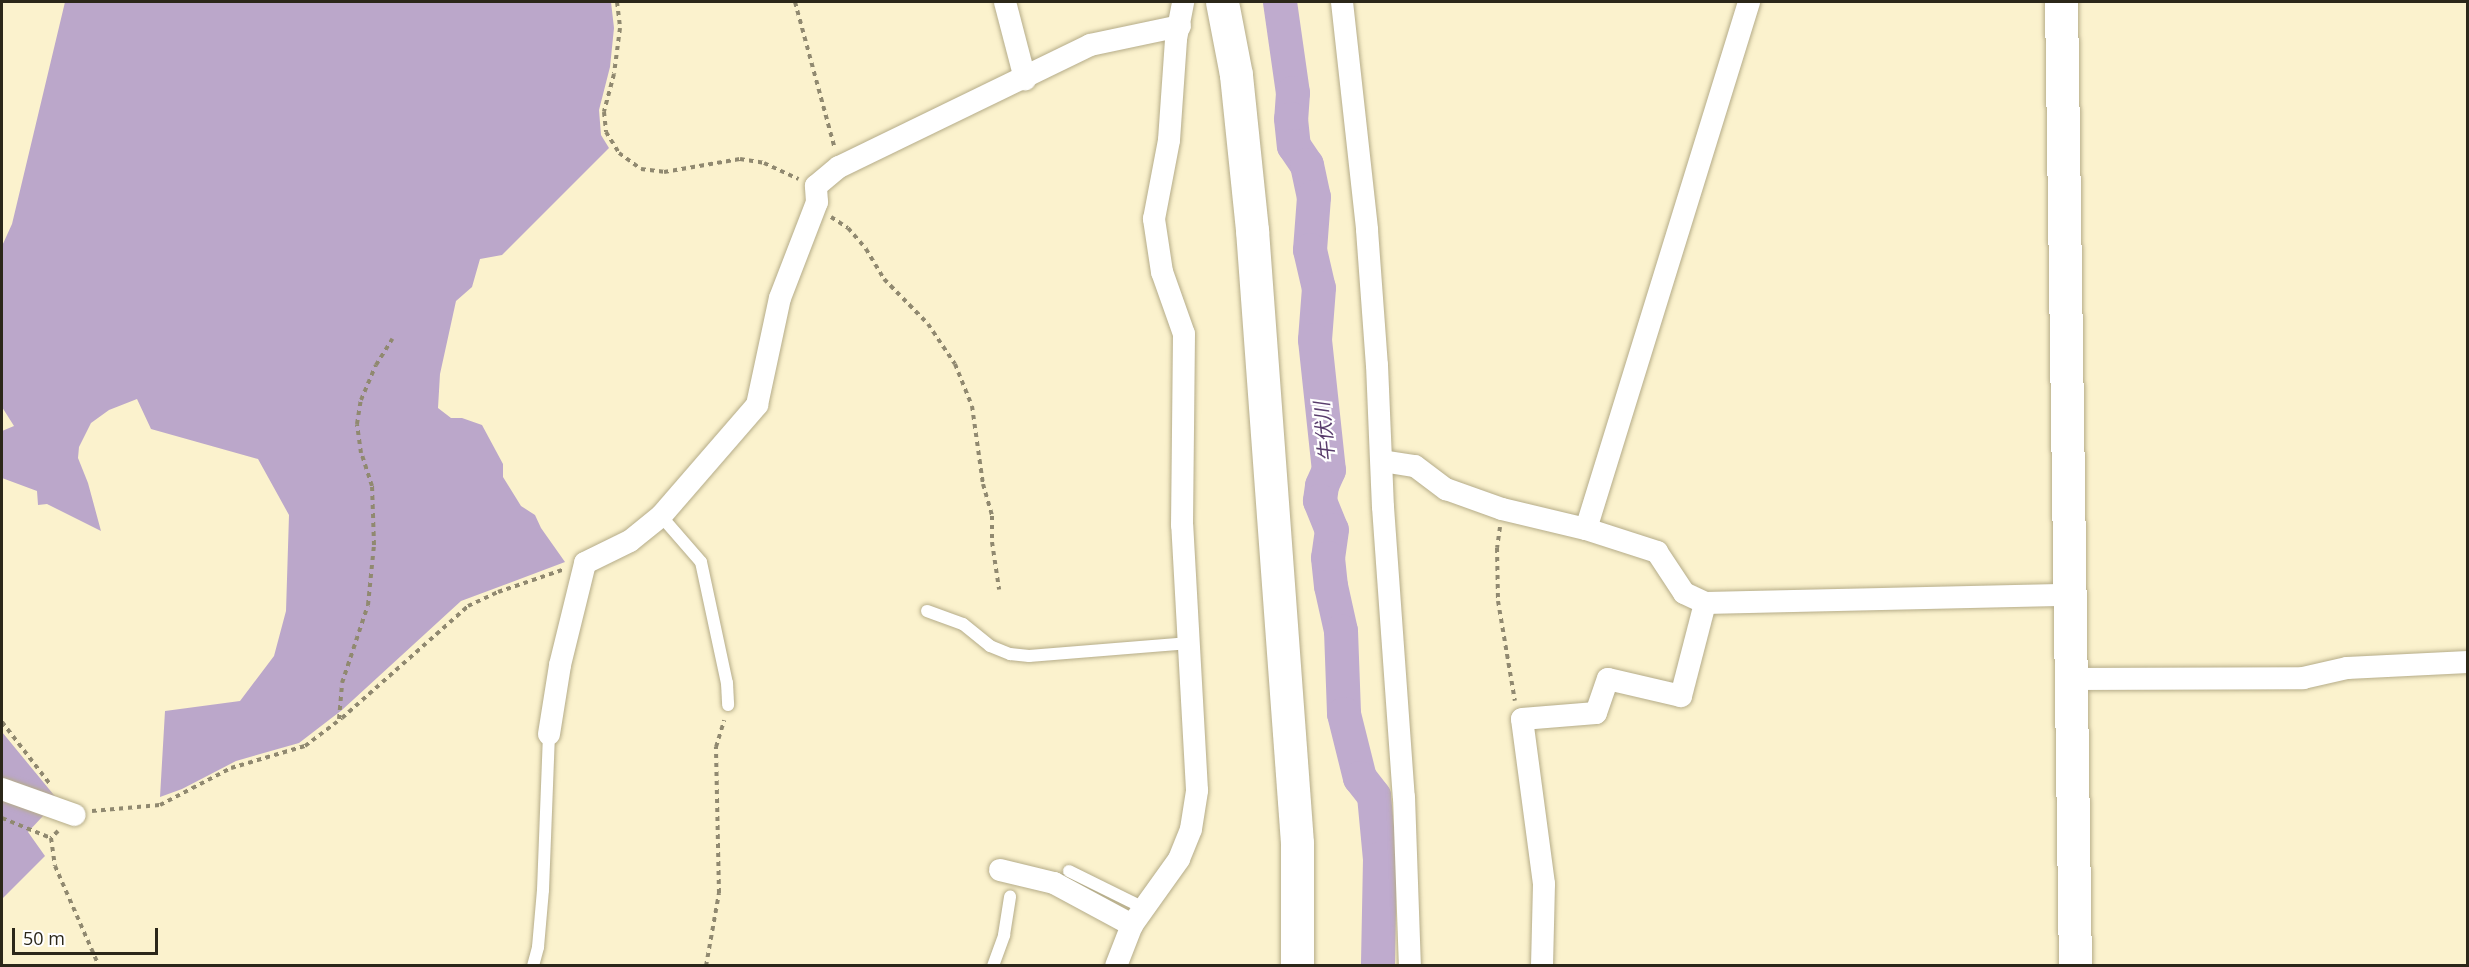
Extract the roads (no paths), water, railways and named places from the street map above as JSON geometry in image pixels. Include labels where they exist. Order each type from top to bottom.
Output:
[{"type":"street","points":[[1005,2],[1025,80]]},
{"type":"street","points":[[1116,966],[1138,917],[1179,859],[1191,829],[1197,790],[1182,525],[1184,334],[1162,272],[1155,219],[1169,140],[1176,39],[1183,2]]},
{"type":"street","points":[[1222,2],[1236,75],[1252,230],[1297,843],[1298,966]]},
{"type":"street","points":[[1342,2],[1366,231],[1404,797],[1410,966]]},
{"type":"street","points":[[1586,529],[1749,2]]},
{"type":"street","points":[[2061,2],[2075,966]]},
{"type":"street","points":[[549,734],[560,665],[585,562],[630,541],[661,516],[758,405],[780,298],[816,194],[840,168],[1025,80],[1052,63],[1090,45],[1180,26]]},
{"type":"street","points":[[1382,461],[1415,466],[1446,489],[1502,509],[1586,529],[1657,552],[1684,594],[1705,603],[2070,595]]},
{"type":"street","points":[[1542,966],[1544,884],[1522,719],[1596,713],[1608,679],[1681,696],[1705,603]]},
{"type":"street","points":[[2070,679],[2303,678],[2347,668],[2468,662]]},
{"type":"street","points":[[2,789],[75,815]]},
{"type":"street","points":[[1000,870],[1054,883],[1138,917]]},
{"type":"lane","points":[[661,516],[701,562],[727,684],[728,705]]},
{"type":"lane","points":[[927,611],[963,624],[990,646],[1010,654],[1029,656],[1189,643]]},
{"type":"lane","points":[[533,966],[538,947],[543,890],[549,734]]},
{"type":"lane","points":[[1069,871],[1138,917]]},
{"type":"lane","points":[[993,966],[1004,935],[1010,896]]},
{"type":"waterway","name":"牛伏川","points":[[1280,2],[1293,93],[1291,119],[1294,146],[1307,165],[1314,197],[1310,250],[1319,288],[1315,340],[1329,470],[1322,486],[1320,501],[1332,530],[1328,558],[1331,586],[1341,631],[1344,714],[1360,778],[1374,796],[1380,859],[1378,966]]}]
